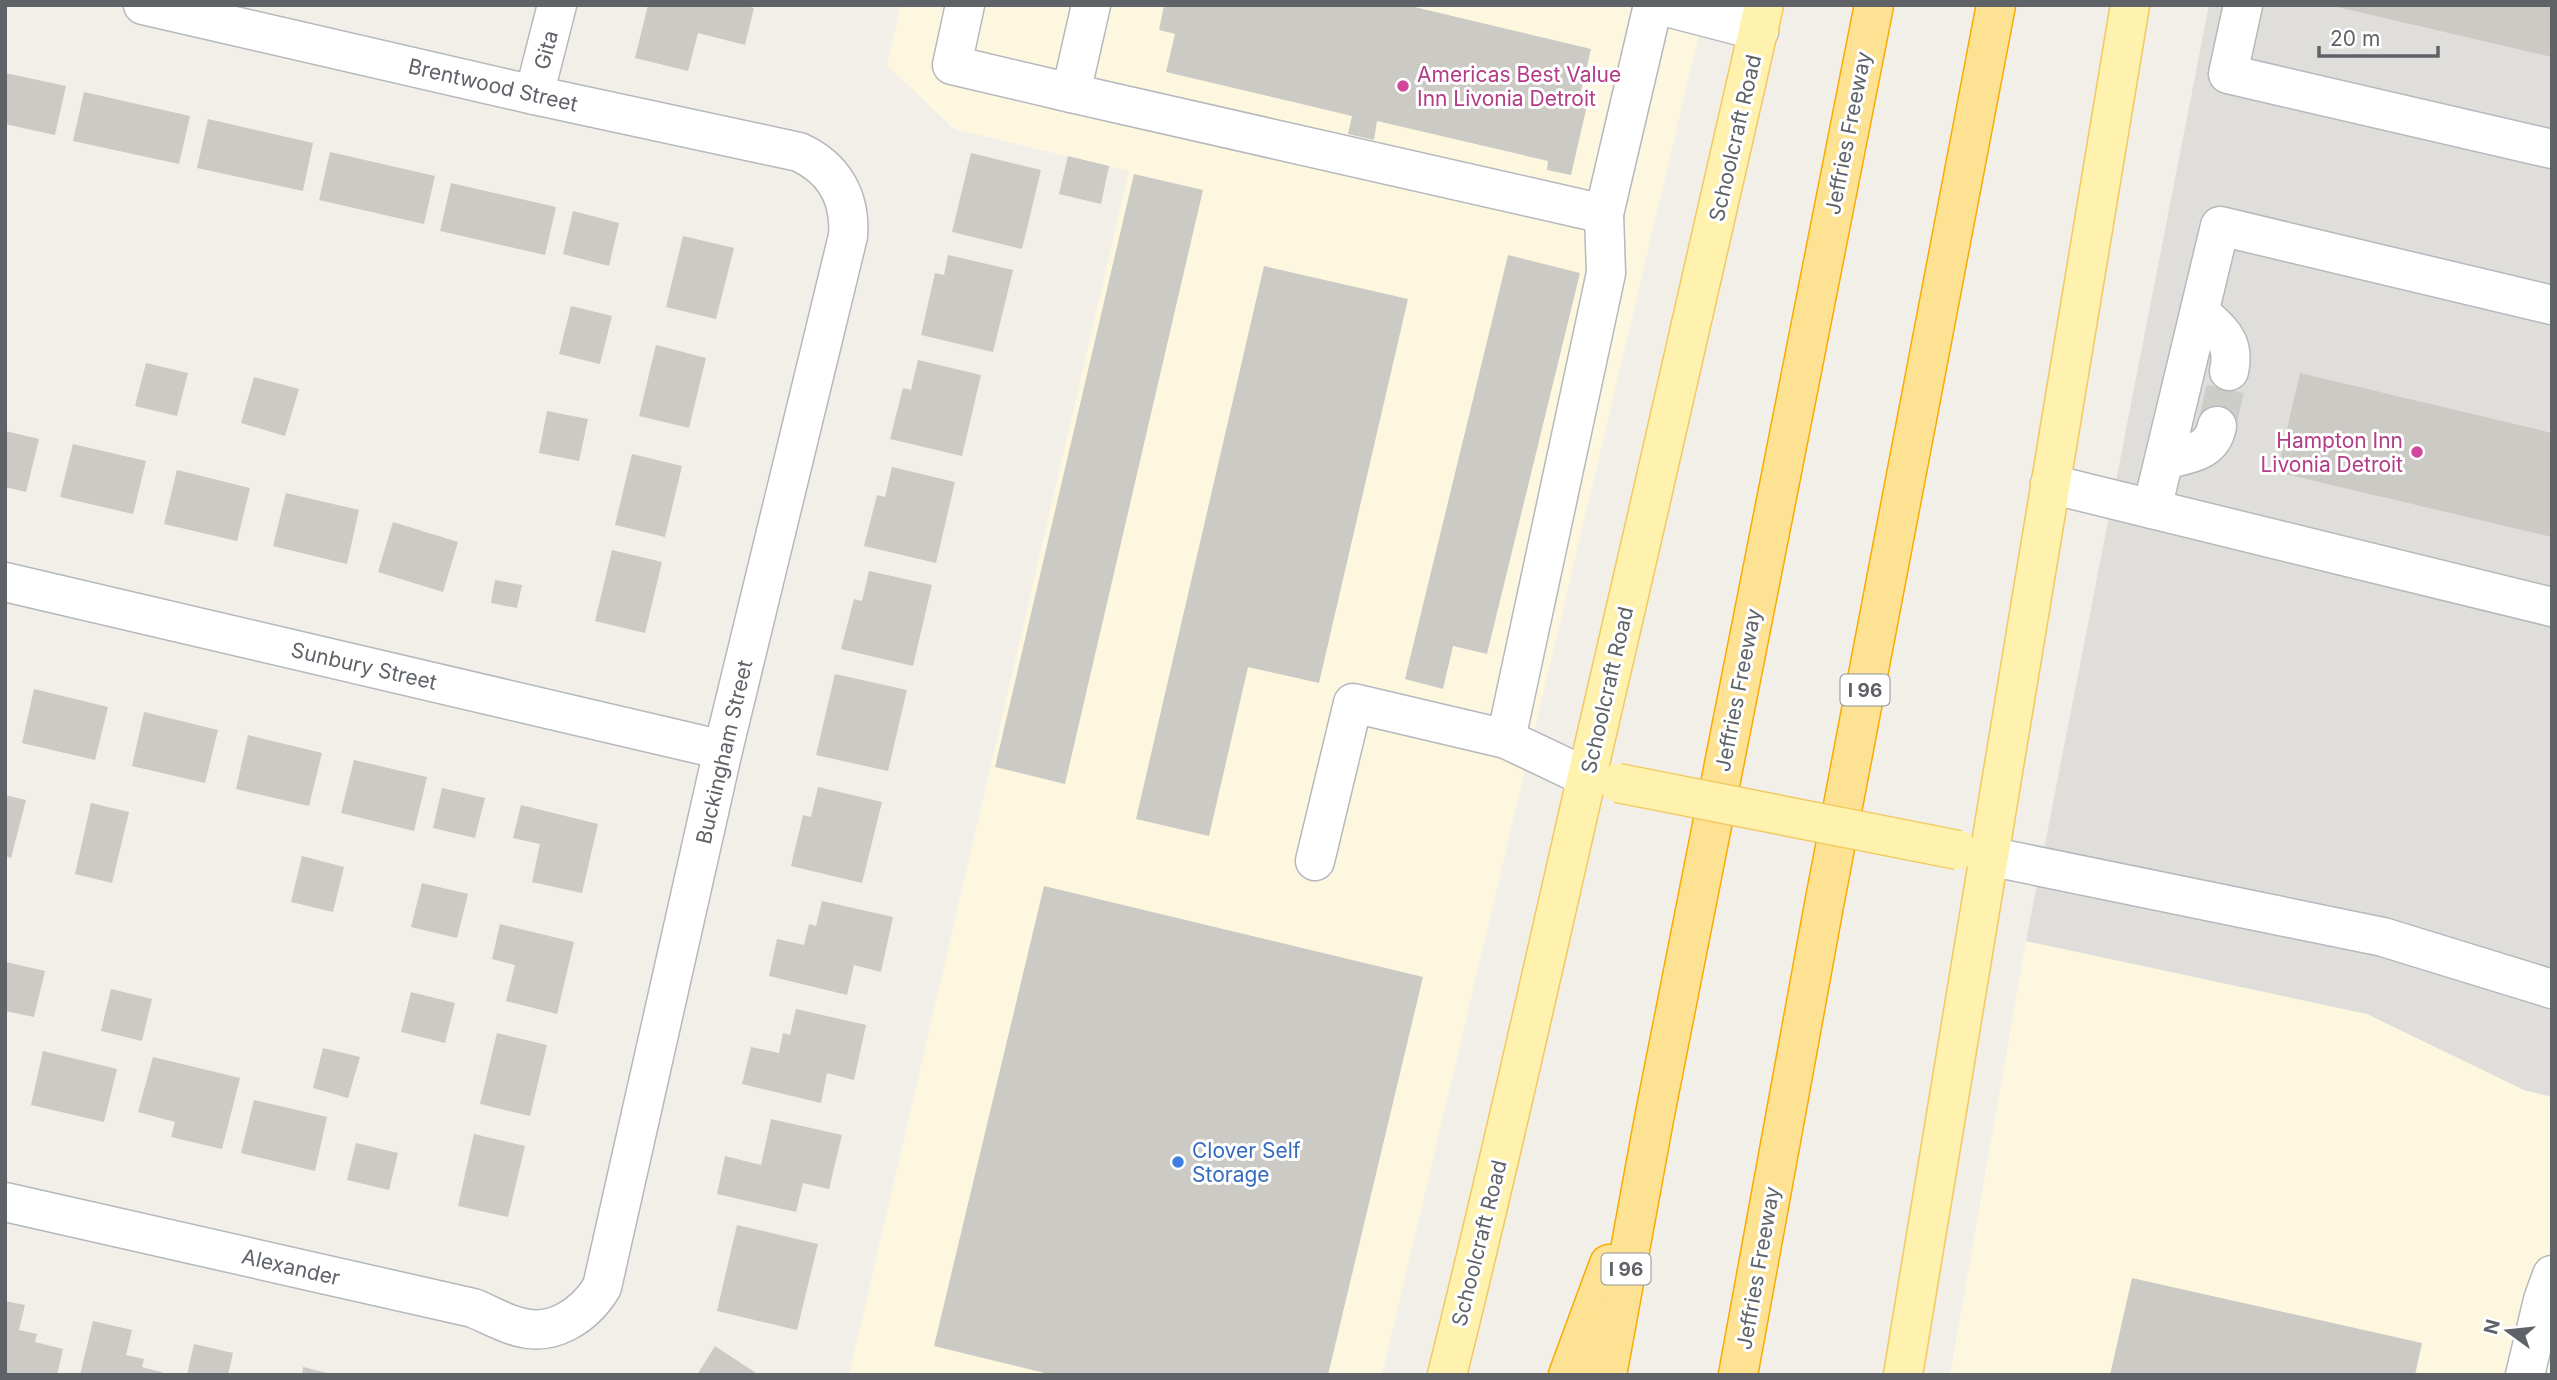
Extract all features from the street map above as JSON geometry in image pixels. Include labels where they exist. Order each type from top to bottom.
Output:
[{"type":"highway","name":"Jeffries Freeway","points":[[1607,1375],[1645,1163],[1874,5]]},
{"type":"highway","name":"Jeffries Freeway","points":[[1738,1375],[1824,905],[1996,5]]},
{"type":"highway","points":[[1761,1375],[1824,905]]},
{"type":"highway","points":[[1568,1375],[1645,1163]]},
{"type":"main road","points":[[1903,1375],[1973,853],[2050,484],[2130,5]]},
{"type":"main road","name":"Schoolcraft Road","points":[[1447,1375],[1602,780],[1702,284],[1761,18]]},
{"type":"main road","points":[[1602,780],[1973,853]]},
{"type":"street","name":"Brentwood Street","points":[[143,5],[534,95],[799,152],[815,159],[835,179]]},
{"type":"street","name":"Gita","points":[[534,95],[557,5]]},
{"type":"street","points":[[965,5],[952,65],[1604,214]]},
{"type":"street","points":[[1072,93],[1091,5]]},
{"type":"street","points":[[1506,739],[1606,274],[1604,214],[1653,5]]},
{"type":"street","points":[[1659,5],[1761,18]]},
{"type":"street","points":[[2243,5],[2228,74],[2552,149]]},
{"type":"street","name":"Buckingham Street","points":[[574,1318],[593,1301],[602,1287],[723,750],[848,236],[850,219],[846,201],[835,179]]},
{"type":"street","points":[[2152,509],[2220,226],[2552,304]]},
{"type":"street","points":[[2200,312],[2228,340],[2232,352],[2229,371]]},
{"type":"street","points":[[2164,460],[2200,451],[2210,444],[2217,426]]},
{"type":"street","points":[[2050,484],[2552,607]]},
{"type":"street","name":"Sunbury Street","points":[[5,582],[723,750]]},
{"type":"street","points":[[1315,861],[1353,703],[1506,739],[1602,780]]},
{"type":"street","points":[[1973,853],[2383,937],[2552,989]]},
{"type":"street","name":"Alexander","points":[[5,1202],[473,1308],[520,1328],[543,1329],[574,1318]]},
{"type":"street","points":[[2525,1375],[2552,1275]]},
{"type":"shaded area","points":[[901,5],[1706,5],[1382,1375],[849,1375],[1129,171],[954,129],[887,65]]},
{"type":"shaded area","points":[[2209,5],[2552,5],[2552,1097],[2524,1090],[2367,1014],[2026,941]]},
{"type":"shaded area","points":[[2026,941],[2367,1014],[2524,1090],[2552,1097],[2552,1375],[1950,1375]]},
{"type":"building","points":[[648,5],[742,5],[754,8],[745,45],[698,33],[688,71],[635,58]]},
{"type":"building","name":"Americas Best Value Inn Livonia Detroit","points":[[1164,5],[1406,5],[1591,49],[1579,100],[1588,101],[1571,175],[1547,170],[1548,161],[1377,121],[1374,140],[1348,134],[1352,116],[1166,72],[1175,34],[1159,30]]},
{"type":"building","points":[[2552,5],[2552,57],[2333,6]]},
{"type":"building","points":[[5,73],[66,86],[55,135],[5,124]]},
{"type":"building","points":[[84,92],[190,116],[179,164],[73,141]]},
{"type":"building","points":[[208,119],[313,143],[303,191],[197,168]]},
{"type":"building","points":[[330,152],[435,176],[424,224],[319,200]]},
{"type":"building","points":[[971,153],[1041,170],[1022,249],[952,232]]},
{"type":"building","points":[[1068,156],[1109,166],[1101,204],[1059,194]]},
{"type":"building","points":[[1134,174],[1203,190],[1065,784],[995,767]]},
{"type":"building","points":[[451,183],[556,207],[545,255],[440,231]]},
{"type":"building","points":[[573,211],[619,223],[609,266],[563,254]]},
{"type":"building","points":[[683,236],[734,248],[716,319],[666,307]]},
{"type":"building","points":[[948,255],[1013,270],[993,352],[921,335],[935,273],[944,275]]},
{"type":"building","points":[[1508,255],[1580,273],[1487,654],[1453,646],[1443,689],[1405,679]]},
{"type":"building","points":[[1264,266],[1408,299],[1319,683],[1248,667],[1209,836],[1136,819]]},
{"type":"building","points":[[571,306],[612,316],[600,364],[559,354]]},
{"type":"building","points":[[656,345],[706,358],[689,428],[639,416]]},
{"type":"building","points":[[918,360],[981,375],[962,456],[890,439],[903,388],[911,390]]},
{"type":"building","points":[[146,363],[188,373],[177,416],[135,406]]},
{"type":"building","name":"Hampton Inn Livonia Detroit","points":[[2300,373],[2552,433],[2552,537],[2277,472]]},
{"type":"building","points":[[254,377],[299,389],[285,436],[241,423]]},
{"type":"building","points":[[547,411],[588,419],[579,461],[539,453]]},
{"type":"building","points":[[5,431],[39,439],[26,492],[5,487]]},
{"type":"building","points":[[73,444],[146,461],[133,514],[60,497]]},
{"type":"building","points":[[632,454],[682,466],[665,537],[615,525]]},
{"type":"building","points":[[892,467],[955,482],[936,563],[864,546],[877,495],[885,497]]},
{"type":"building","points":[[177,470],[250,488],[237,541],[164,524]]},
{"type":"building","points":[[286,493],[359,510],[347,564],[273,546]]},
{"type":"building","points":[[393,522],[458,542],[443,592],[378,572]]},
{"type":"building","points":[[612,550],[662,562],[645,633],[595,621]]},
{"type":"building","points":[[869,571],[932,585],[913,666],[841,649],[854,599],[862,601]]},
{"type":"building","points":[[495,580],[522,585],[517,608],[491,603]]},
{"type":"building","points":[[835,674],[907,690],[888,771],[816,755]]},
{"type":"building","points":[[34,689],[108,707],[95,760],[22,743]]},
{"type":"building","points":[[144,712],[218,730],[205,783],[132,766]]},
{"type":"building","points":[[248,735],[322,753],[309,806],[236,789]]},
{"type":"building","points":[[354,760],[427,777],[414,831],[341,813]]},
{"type":"building","points":[[818,787],[882,802],[862,883],[791,866],[803,815],[811,817]]},
{"type":"building","points":[[442,788],[485,798],[475,838],[433,828]]},
{"type":"building","points":[[5,795],[26,800],[11,858],[5,856]]},
{"type":"building","points":[[91,803],[129,812],[112,883],[75,874]]},
{"type":"building","points":[[521,805],[598,824],[582,893],[532,882],[540,844],[513,838]]},
{"type":"building","points":[[302,856],[344,867],[333,912],[291,902]]},
{"type":"building","points":[[422,883],[468,894],[457,938],[411,927]]},
{"type":"building","name":"Clover Self Storage","points":[[1044,886],[1423,977],[1328,1375],[1053,1375],[934,1346]]},
{"type":"building","points":[[822,901],[893,917],[881,972],[854,965],[847,995],[769,976],[777,939],[804,945],[809,924],[816,926]]},
{"type":"building","points":[[500,924],[574,942],[557,1014],[506,1001],[515,965],[492,959]]},
{"type":"building","points":[[6,962],[45,971],[34,1017],[5,1011]]},
{"type":"building","points":[[111,989],[152,999],[142,1041],[101,1031]]},
{"type":"building","points":[[411,992],[455,1003],[445,1043],[401,1032]]},
{"type":"building","points":[[796,1009],[866,1025],[854,1080],[827,1073],[821,1103],[742,1084],[751,1047],[779,1053],[783,1033],[790,1035]]},
{"type":"building","points":[[497,1033],[547,1045],[530,1116],[480,1104]]},
{"type":"building","points":[[323,1048],[360,1057],[348,1098],[313,1088]]},
{"type":"building","points":[[43,1051],[117,1069],[104,1122],[31,1105]]},
{"type":"building","points":[[153,1057],[240,1078],[222,1149],[171,1137],[175,1122],[138,1112]]},
{"type":"building","points":[[254,1100],[327,1117],[315,1171],[241,1153]]},
{"type":"building","points":[[771,1119],[842,1135],[829,1189],[803,1183],[796,1212],[717,1194],[725,1156],[761,1165]]},
{"type":"building","points":[[474,1134],[525,1146],[508,1217],[458,1206]]},
{"type":"building","points":[[356,1143],[398,1153],[389,1190],[347,1180]]},
{"type":"building","points":[[737,1225],[818,1244],[797,1330],[717,1311]]},
{"type":"building","points":[[2132,1278],[2422,1343],[2415,1375],[2110,1375]]},
{"type":"building","points":[[5,1301],[25,1305],[19,1330],[37,1334],[35,1342],[63,1349],[57,1375],[5,1375]]},
{"type":"building","points":[[93,1321],[132,1330],[126,1355],[144,1359],[142,1367],[172,1375],[80,1375]]},
{"type":"building","points":[[194,1344],[233,1353],[228,1375],[187,1375]]},
{"type":"building","points":[[715,1346],[759,1375],[697,1375]]},
{"type":"building","points":[[303,1367],[331,1374],[331,1375],[302,1375]]},
{"type":"tunnel","points":[[2217,426],[2229,371]]},
{"type":"place","name":"Americas Best Value Inn Livonia Detroit","points":[[1403,86]]},
{"type":"place","name":"Hampton Inn Livonia Detroit","points":[[2417,452]]},
{"type":"place","name":"Clover Self Storage","points":[[1178,1162]]}]
